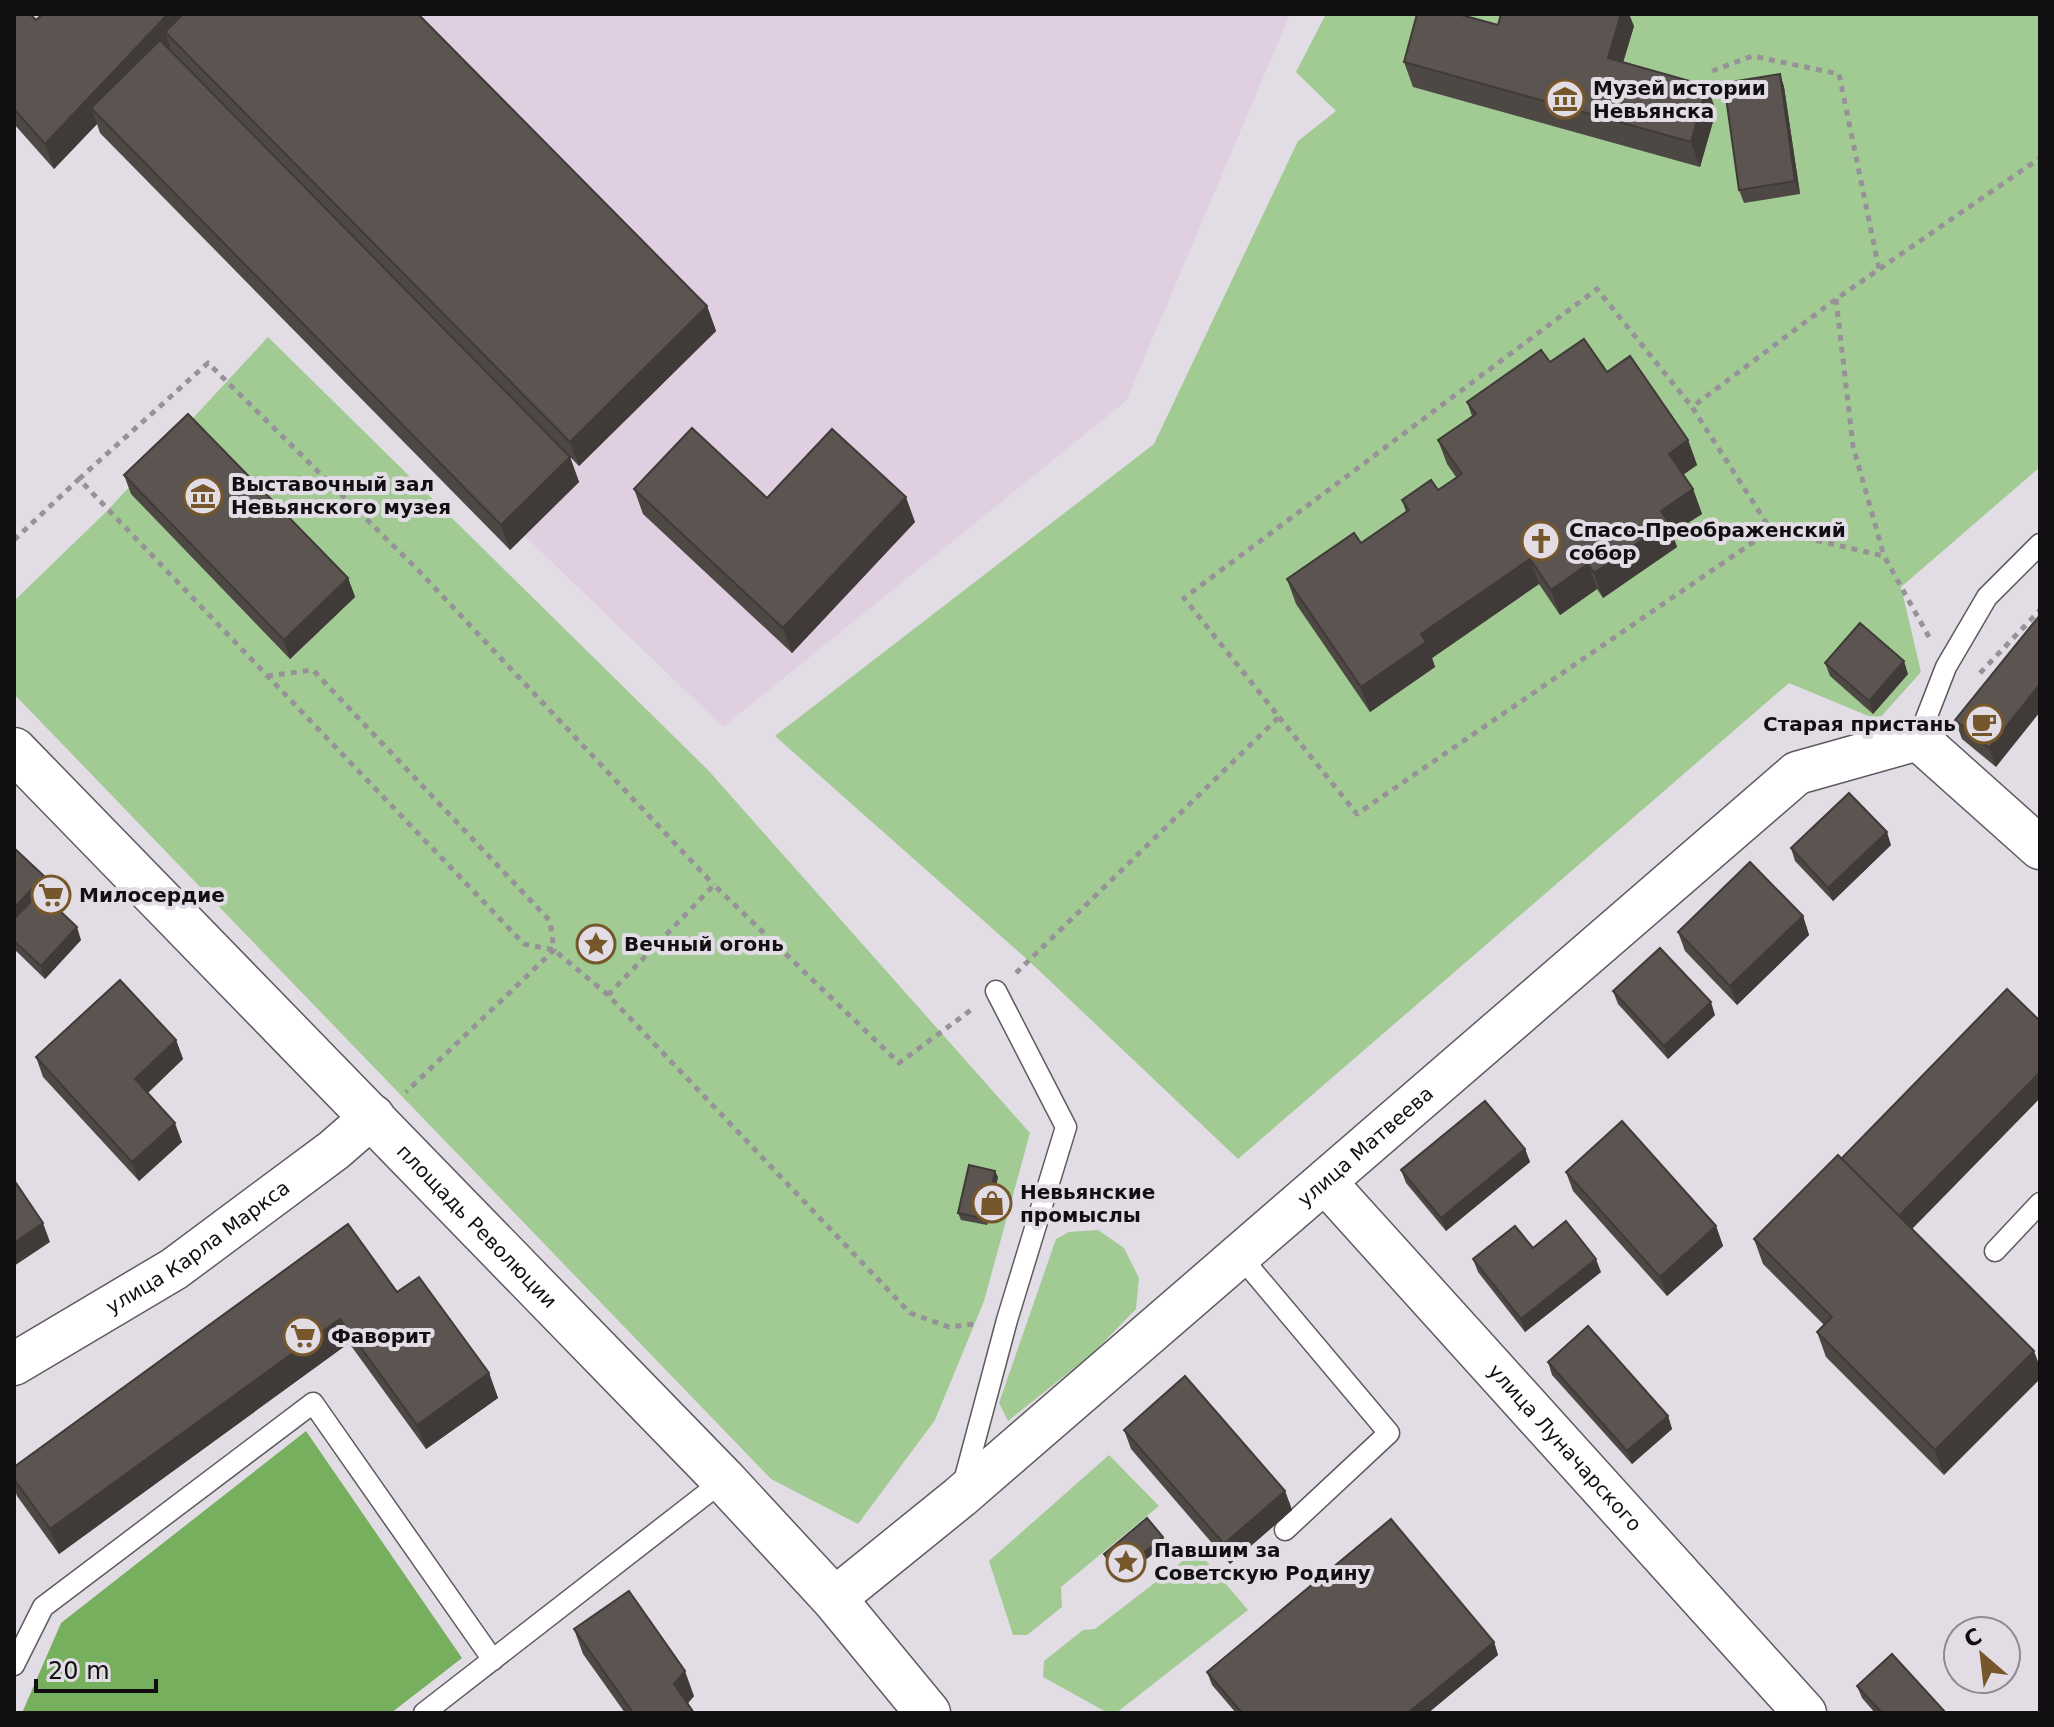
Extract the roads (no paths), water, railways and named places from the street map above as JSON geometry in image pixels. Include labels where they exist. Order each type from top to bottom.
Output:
[{"type":"street","points":[[1918,739],[2040,848]]},
{"type":"street","name":"улица Матвеева","points":[[834,1599],[960,1497],[1797,773],[1918,739]]},
{"type":"street","name":"площадь Революции","points":[[15,752],[373,1116],[724,1480],[834,1599],[927,1712]]},
{"type":"street","name":"улица Карла Маркса","points":[[14,1364],[174,1269],[334,1150],[373,1116]]},
{"type":"street","name":"улица Луначарского","points":[[1325,1182],[1805,1713]]},
{"type":"lane","points":[[1918,739],[1946,667],[1987,597],[2040,544]]},
{"type":"lane","points":[[960,1497],[1007,1320],[1066,1127],[996,991]]},
{"type":"lane","points":[[1995,1251],[2040,1203]]},
{"type":"lane","points":[[1240,1256],[1389,1433],[1285,1530]]},
{"type":"lane","points":[[14,1665],[43,1607],[313,1403],[493,1660]]},
{"type":"lane","points":[[424,1713],[724,1480]]},
{"type":"place","name":"Музей истории Невьянска","points":[[1565,99]]},
{"type":"place","name":"Выставочный зал Невьянского музея","points":[[203,496]]},
{"type":"place","name":"Спасо-Преображенский собор","points":[[1541,541]]},
{"type":"place","name":"Старая пристань","points":[[1984,724]]},
{"type":"place","name":"Милосердие","points":[[51,895]]},
{"type":"place","name":"Вечный огонь","points":[[596,944]]},
{"type":"place","name":"Невьянские промыслы","points":[[992,1203]]},
{"type":"place","name":"Фаворит","points":[[303,1336]]},
{"type":"place","name":"Павшим за Советскую Родину","points":[[1126,1562]]}]
